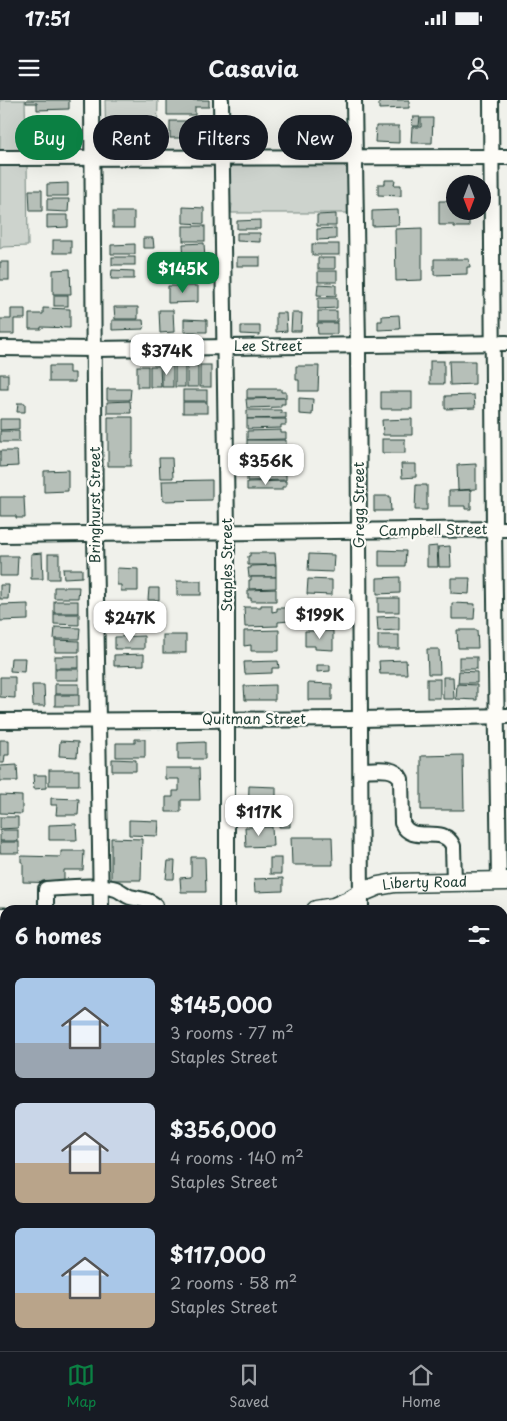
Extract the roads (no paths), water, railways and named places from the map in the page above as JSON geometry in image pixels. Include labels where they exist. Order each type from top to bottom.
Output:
[{"type":"main road","name":"Liberty Road","points":[[337,905],[348,901],[361,901],[378,886],[395,883],[503,881]]},
{"type":"street","name":"Bringhurst Street","points":[[92,100],[100,905]]},
{"type":"street","name":"Staples Street","points":[[222,100],[222,115]]},
{"type":"street","name":"Gregg Street","points":[[354,100],[358,346],[361,901]]},
{"type":"street","points":[[491,100],[500,344],[503,881]]},
{"type":"street","points":[[268,158],[507,157]]},
{"type":"street","points":[[0,158],[179,158]]},
{"type":"street","name":"Staples Street","points":[[222,160],[227,532],[227,905]]},
{"type":"street","name":"Lee Street","points":[[0,348],[500,344]]},
{"type":"street","name":"Campbell Street","points":[[0,535],[500,529]]},
{"type":"street","name":"Quitman Street","points":[[0,721],[361,719],[502,716]]},
{"type":"street","points":[[361,770],[390,770],[395,771],[399,775],[401,779],[402,823],[404,828],[415,834],[440,835],[451,840],[453,846],[454,882]]},
{"type":"street","points":[[46,905],[46,889],[100,887],[117,889],[130,897],[151,902],[155,905]]}]
